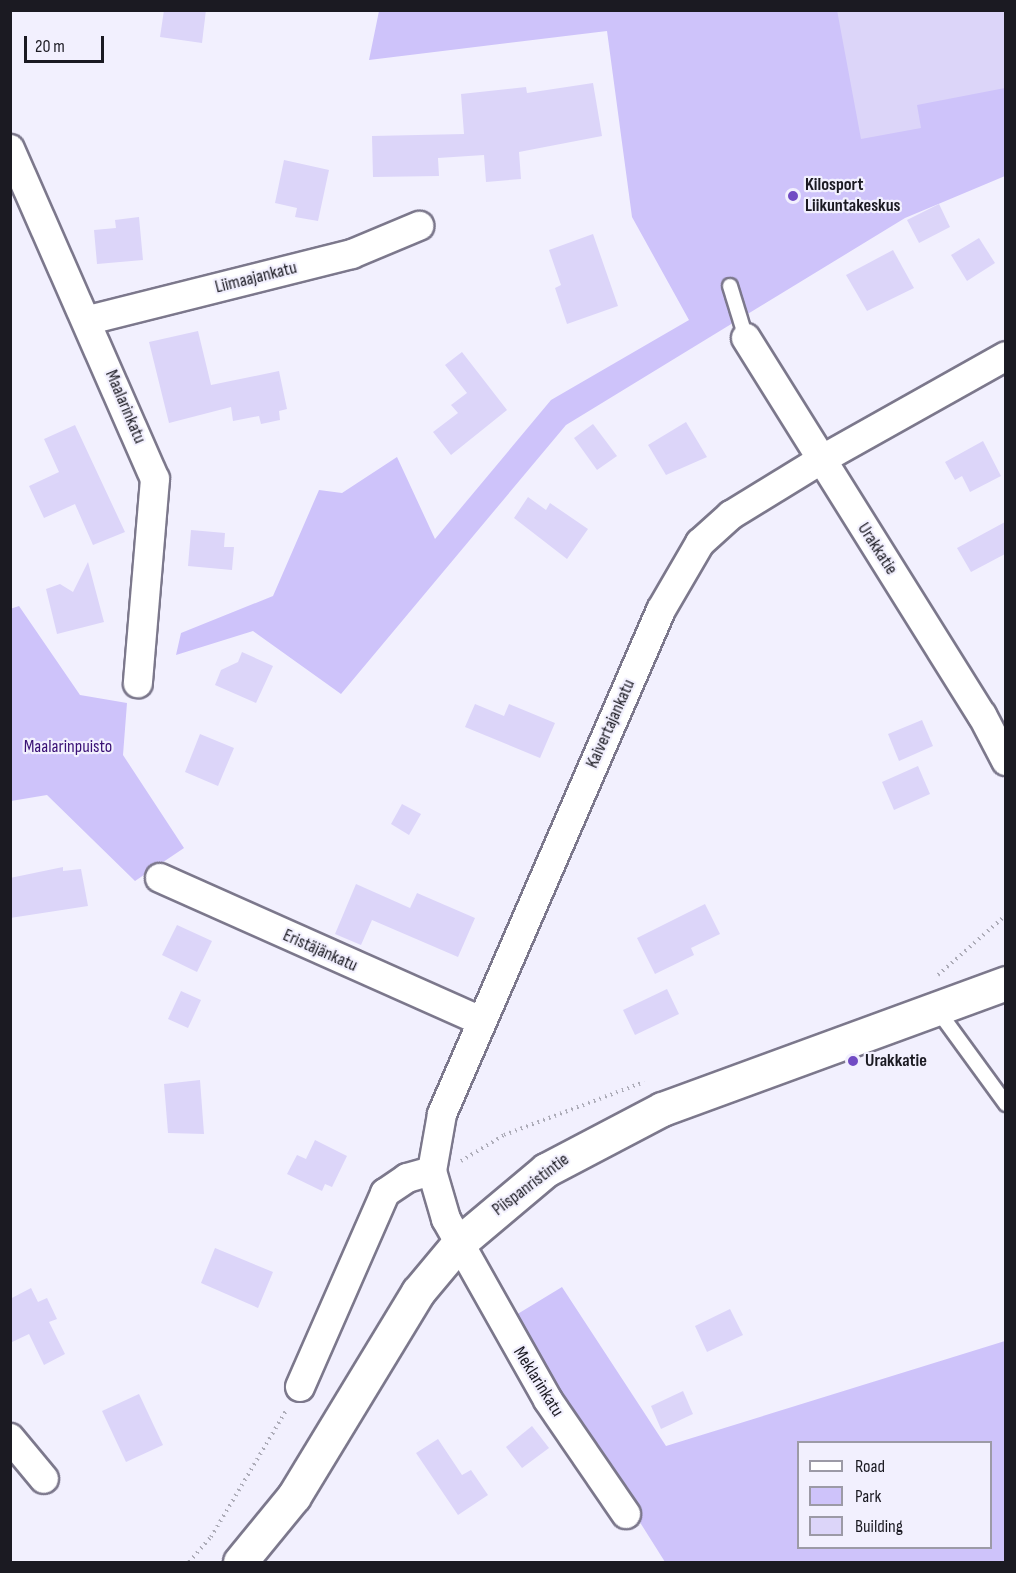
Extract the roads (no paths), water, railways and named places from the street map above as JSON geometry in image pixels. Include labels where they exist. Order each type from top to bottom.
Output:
[{"type":"street","name":"Maalarinkatu","points":[[10,149],[89,320],[156,487],[138,683]]},
{"type":"street","name":"Liimaajankatu","points":[[89,320],[352,254],[419,226]]},
{"type":"street","name":"Urakkatie","points":[[746,338],[819,461],[943,652],[1005,761]]},
{"type":"street","name":"Kaivertajankatu","points":[[432,1171],[442,1114],[682,567],[716,526],[819,461],[1005,356]]},
{"type":"street","name":"Eristäjänkatu","points":[[160,878],[481,1021]]},
{"type":"street","name":"Piispanristintie","points":[[972,995],[1005,969]]},
{"type":"street","name":"Piispanristintie","points":[[240,1563],[294,1496],[403,1312],[459,1243],[524,1186],[580,1149],[662,1109],[1005,983]]},
{"type":"street","points":[[300,1387],[385,1193],[407,1178],[432,1171],[459,1243]]},
{"type":"street","name":"Meklarinkatu","points":[[459,1243],[548,1400],[626,1514]]},
{"type":"street","points":[[10,1438],[44,1479]]},
{"type":"lane","points":[[730,286],[746,338]]},
{"type":"lane","points":[[936,1008],[1005,1104]]},
{"type":"place","name":"Kilosport Liikuntakeskus","points":[[793,196]]},
{"type":"place","name":"Urakkatie","points":[[853,1061]]},
{"type":"park label","name":"Maalarinpuisto","points":[[68,747]]}]
